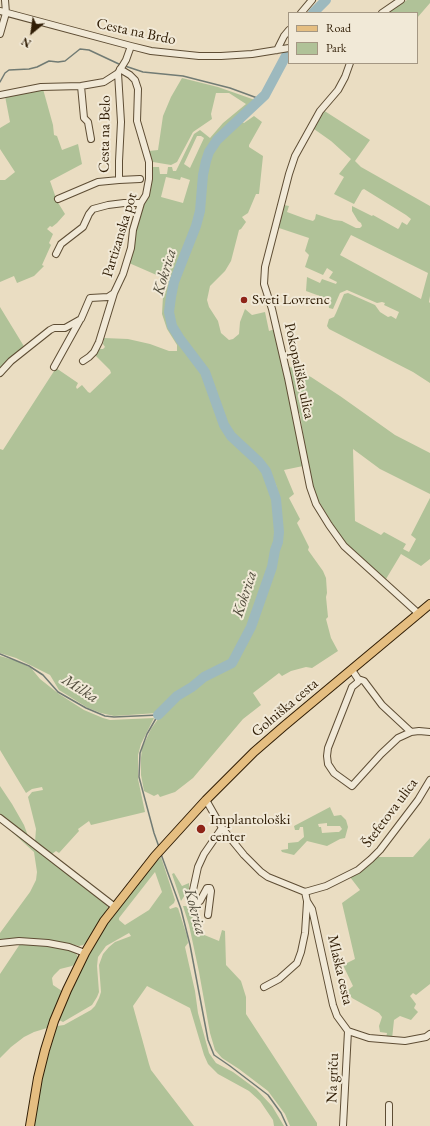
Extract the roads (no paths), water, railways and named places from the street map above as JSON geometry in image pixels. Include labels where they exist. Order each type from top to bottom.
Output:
[{"type":"main road","name":"Golniška cesta","points":[[30,1126],[45,1050],[67,990],[85,952],[104,921],[155,856],[206,800],[272,737],[430,605]]},
{"type":"street","points":[[0,34],[5,0]]},
{"type":"street","points":[[301,12],[312,0]]},
{"type":"street","points":[[383,12],[401,0]]},
{"type":"street","name":"Cesta na Brdo","points":[[3,12],[152,51],[199,56],[238,55],[288,48]]},
{"type":"street","points":[[276,50],[288,31]]},
{"type":"street","name":"Cesta na Belo","points":[[0,95],[41,87],[82,86],[104,82],[119,71],[126,60],[131,46]]},
{"type":"street","name":"Pokopališka ulica","points":[[350,64],[338,90],[320,111],[295,156],[265,267],[264,284],[272,309],[288,378],[310,487],[316,504],[329,526],[344,546],[419,614]]},
{"type":"street","name":"Cesta na Belo","points":[[58,199],[98,182],[119,180],[118,161],[121,122],[119,71]]},
{"type":"street","name":"Partizanska pot","points":[[81,319],[90,298],[108,297],[114,293],[128,259],[133,230],[141,203],[146,195],[149,179],[149,162],[137,121],[138,89],[135,80],[119,71]]},
{"type":"street","name":"Cesta na Belo","points":[[82,86],[84,118],[88,122],[91,139]]},
{"type":"street","points":[[119,180],[140,179]]},
{"type":"street","points":[[56,254],[61,244],[83,227],[93,209],[124,203],[141,203]]},
{"type":"street","points":[[83,361],[94,352],[99,342],[114,293]]},
{"type":"street","points":[[54,366],[81,319]]},
{"type":"street","points":[[0,373],[15,357],[50,330],[54,328],[65,328],[81,319]]},
{"type":"street","points":[[352,670],[358,679],[364,681],[382,705],[411,732]]},
{"type":"street","points":[[358,679],[358,682],[352,687],[328,748],[328,764],[334,773],[352,786],[381,754],[398,738],[411,732],[430,732]]},
{"type":"street","name":"Štefetova ulica","points":[[306,892],[326,886],[358,870],[371,859],[380,850],[418,800],[430,780]]},
{"type":"street","points":[[206,800],[222,828],[244,855],[268,878],[306,892]]},
{"type":"street","points":[[0,818],[115,907]]},
{"type":"street","points":[[208,915],[211,891],[210,888],[207,888],[198,903],[194,902],[192,897],[193,890],[198,867],[204,854],[222,828]]},
{"type":"street","name":"Mlaška cesta","points":[[264,987],[279,980],[296,963],[301,952],[305,932],[306,892]]},
{"type":"street","name":"Mlaška cesta","points":[[307,900],[312,909],[333,1005],[348,1031]]},
{"type":"street","points":[[0,943],[19,941],[48,943],[85,952]]},
{"type":"street","points":[[348,1031],[369,1038],[405,1041],[426,1037],[430,1034]]},
{"type":"street","name":"Na griču","points":[[344,1126],[348,1031]]},
{"type":"street","points":[[389,1105],[389,1126]]},
{"type":"waterway","name":"Kokrica","points":[[314,12],[326,0]]},
{"type":"waterway","points":[[0,82],[5,73],[9,70],[29,69],[49,61],[65,61],[80,49],[89,50],[121,65]]},
{"type":"waterway","name":"Kokrica","points":[[158,715],[177,696],[192,687],[204,677],[232,663],[251,627],[272,567],[278,542],[279,532],[276,499],[266,471],[259,462],[231,436],[224,425],[205,372],[172,326],[169,312],[174,282],[196,226],[200,211],[203,175],[209,152],[217,140],[265,95],[288,52]]},
{"type":"waterway","points":[[125,66],[143,72],[183,76],[230,88],[260,99]]},
{"type":"waterway","name":"Milka","points":[[0,654],[29,666],[43,675],[58,692],[86,708],[105,716],[158,715],[147,734],[140,753],[139,777],[159,847]]},
{"type":"waterway","name":"Kokrica","points":[[161,854],[181,909],[190,945],[208,1040],[214,1055],[268,1095],[281,1113],[287,1126]]},
{"type":"place","name":"Sveti Lovrenc","points":[[244,300]]},
{"type":"place","name":"Implantološki center","points":[[201,829]]}]
